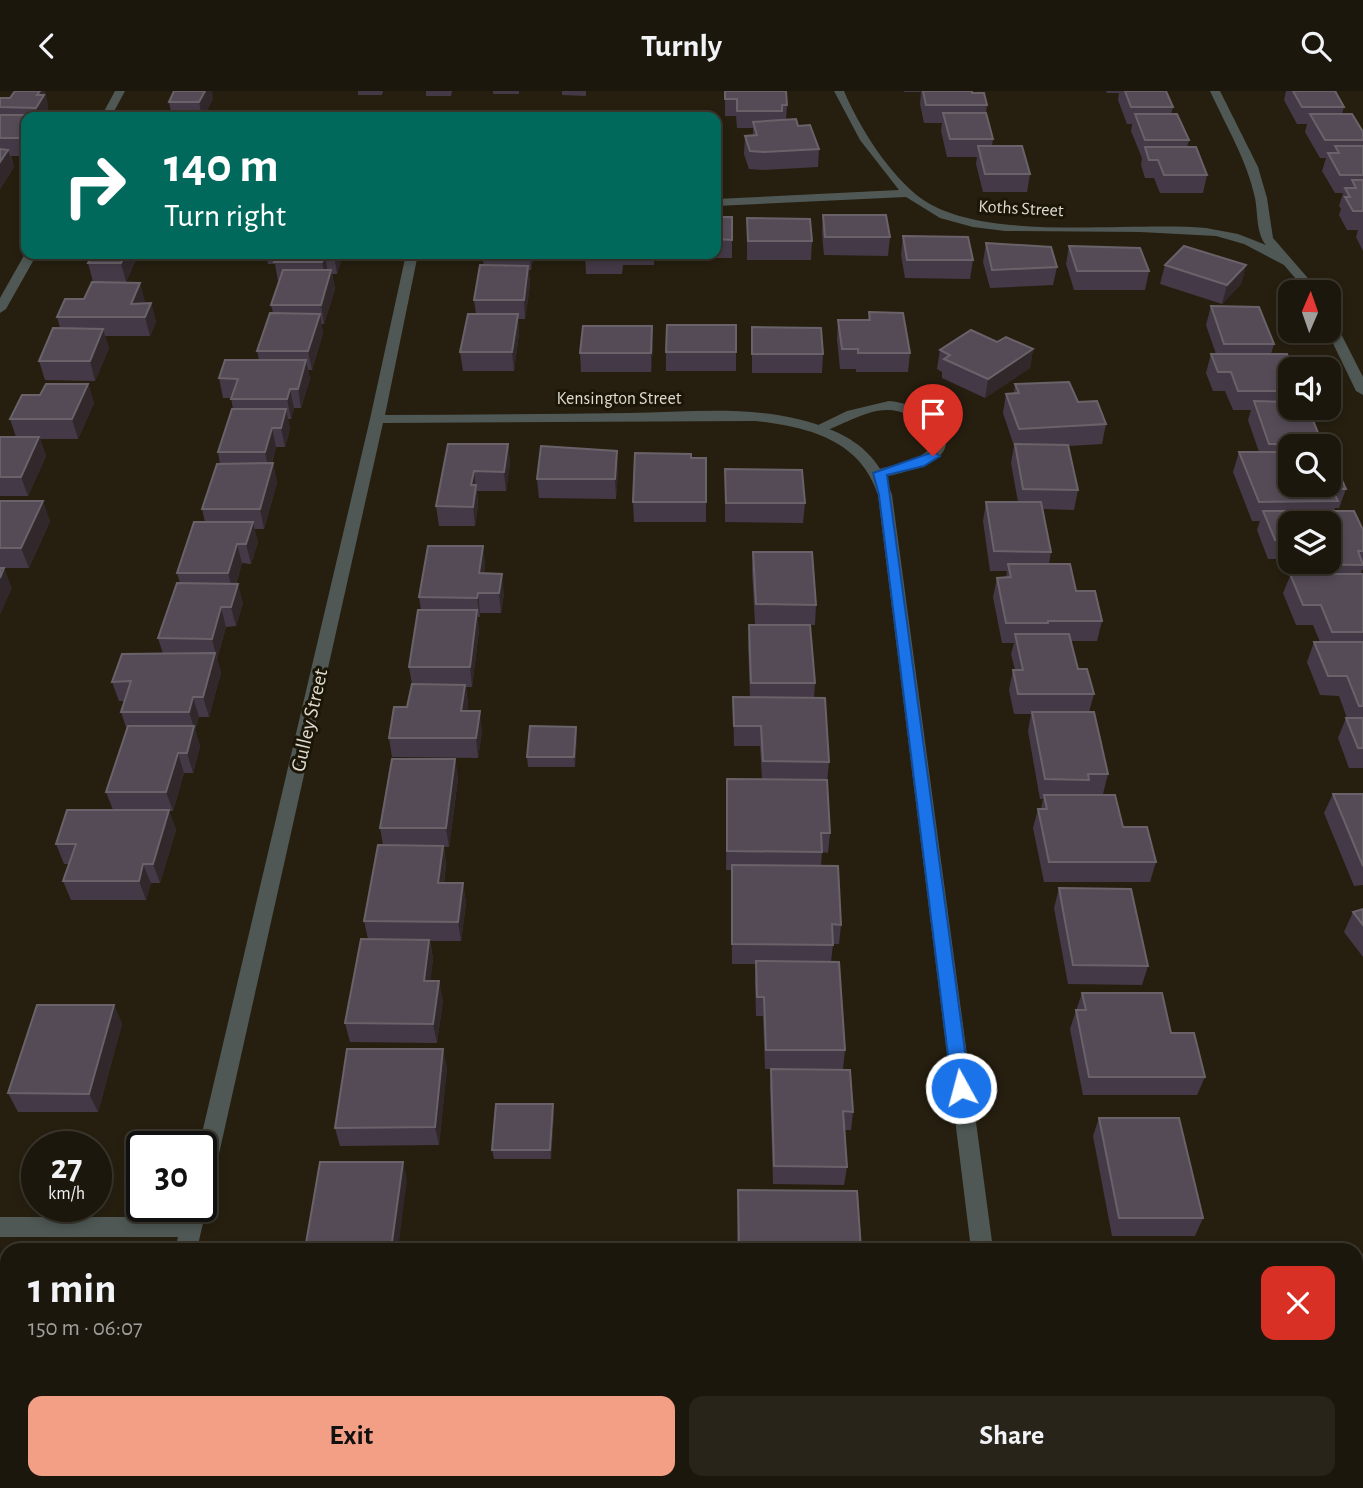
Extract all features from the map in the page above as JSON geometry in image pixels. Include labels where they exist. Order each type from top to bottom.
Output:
[{"type":"street","points":[[109,112],[120,91]]},
{"type":"street","name":"Koths Street","points":[[839,91],[858,132],[908,193],[938,212],[979,225],[1011,228],[1193,230],[1242,239],[1284,262]]},
{"type":"street","points":[[1215,91],[1252,167],[1261,198],[1267,239],[1302,280]]},
{"type":"street","points":[[721,203],[908,193]]},
{"type":"street","points":[[0,309],[28,259]]},
{"type":"street","name":"Gulley Street","points":[[213,1131],[377,419],[411,259]]},
{"type":"street","points":[[1339,343],[1363,391]]},
{"type":"street","points":[[817,429],[860,411],[890,405],[919,412],[940,433],[941,444],[933,456],[919,463],[880,473],[886,495],[981,1243]]},
{"type":"street","name":"Kensington Street","points":[[377,419],[715,417],[777,421],[817,429],[855,447],[880,473]]},
{"type":"street","points":[[0,1227],[126,1220]]},
{"type":"street","points":[[187,1243],[193,1222]]},
{"type":"building","points":[[15,91],[40,91],[37,95],[44,95],[36,108],[0,107],[0,98],[10,98]]},
{"type":"building","points":[[174,91],[205,91],[199,102],[169,102]]},
{"type":"building","points":[[725,91],[786,91],[787,105],[782,105],[782,111],[737,111],[737,99],[725,99]]},
{"type":"building","points":[[923,91],[984,93],[987,105],[926,105]]},
{"type":"building","points":[[1125,91],[1166,91],[1173,107],[1131,107]]},
{"type":"building","points":[[1293,91],[1335,91],[1344,107],[1302,107]]},
{"type":"building","points":[[943,113],[986,113],[993,139],[950,139]]},
{"type":"building","points":[[1135,114],[1177,114],[1189,140],[1145,140]]},
{"type":"building","points":[[1310,114],[1352,114],[1363,132],[1363,140],[1325,140]]},
{"type":"building","points":[[0,115],[21,115],[21,138],[0,138]]},
{"type":"building","points":[[796,119],[798,126],[810,125],[819,149],[750,151],[745,136],[757,135],[753,122]]},
{"type":"building","points":[[978,146],[1022,146],[1030,174],[985,174]]},
{"type":"building","points":[[1335,146],[1363,146],[1363,175],[1340,175],[1328,153],[1339,153]]},
{"type":"building","points":[[1145,147],[1196,147],[1207,175],[1164,175],[1158,160],[1149,160]]},
{"type":"building","points":[[0,149],[8,150],[0,162]]},
{"type":"building","points":[[1352,180],[1363,180],[1363,211],[1353,211],[1345,197],[1350,197],[1345,188],[1356,188]]},
{"type":"building","points":[[823,215],[886,215],[890,237],[825,237]]},
{"type":"building","points":[[721,217],[732,217],[732,240],[721,239]]},
{"type":"building","points":[[747,218],[810,219],[812,241],[748,241]]},
{"type":"building","points":[[903,236],[968,237],[973,260],[907,260]]},
{"type":"building","points":[[986,243],[1051,247],[1057,267],[992,270]]},
{"type":"building","points":[[1069,246],[1140,248],[1149,271],[1077,271]]},
{"type":"building","points":[[1184,246],[1246,265],[1227,285],[1165,265]]},
{"type":"building","points":[[90,259],[123,259],[121,263],[88,263]]},
{"type":"building","points":[[275,259],[323,259],[322,262],[274,262]]},
{"type":"building","points":[[480,265],[528,266],[524,300],[474,300]]},
{"type":"building","points":[[283,270],[331,270],[321,305],[271,305]]},
{"type":"building","points":[[92,282],[140,283],[131,304],[151,303],[145,317],[57,317],[65,299],[84,299]]},
{"type":"building","points":[[1211,306],[1259,307],[1274,344],[1224,344]]},
{"type":"building","points":[[869,312],[903,313],[910,353],[858,353],[858,349],[842,349],[838,320],[870,320]]},
{"type":"building","points":[[270,313],[320,314],[308,351],[257,351]]},
{"type":"building","points":[[468,314],[518,314],[512,352],[460,352]]},
{"type":"building","points":[[667,325],[736,325],[736,352],[666,352]]},
{"type":"building","points":[[583,326],[652,326],[651,353],[580,353]]},
{"type":"building","points":[[752,327],[821,328],[823,354],[752,354]]},
{"type":"building","points":[[53,328],[103,329],[90,361],[39,361]]},
{"type":"building","points":[[971,330],[997,342],[1006,337],[1033,349],[988,379],[944,359],[950,355],[940,350]]},
{"type":"building","points":[[1211,354],[1287,354],[1288,357],[1278,357],[1278,391],[1238,391],[1231,372],[1218,372]]},
{"type":"building","points":[[225,360],[306,360],[298,389],[290,389],[287,399],[231,399],[238,379],[219,378]]},
{"type":"building","points":[[1069,382],[1078,402],[1097,401],[1106,424],[1019,429],[1006,394],[1019,393],[1015,384]]},
{"type":"building","points":[[46,384],[88,384],[72,419],[10,419],[22,395],[40,395]]},
{"type":"building","points":[[1254,401],[1278,402],[1278,420],[1313,420],[1319,434],[1278,434],[1278,444],[1269,444]]},
{"type":"building","points":[[232,409],[286,409],[281,428],[272,428],[265,452],[218,452]]},
{"type":"building","points":[[0,437],[39,437],[21,477],[0,477]]},
{"type":"building","points":[[448,444],[508,444],[504,472],[474,471],[471,485],[476,485],[473,507],[436,506]]},
{"type":"building","points":[[1015,444],[1068,445],[1078,490],[1023,489]]},
{"type":"building","points":[[541,446],[617,451],[615,479],[537,479]]},
{"type":"building","points":[[1239,452],[1278,452],[1278,497],[1336,497],[1338,501],[1259,502]]},
{"type":"building","points":[[635,453],[691,454],[691,458],[706,458],[706,502],[633,502]]},
{"type":"building","points":[[273,463],[260,509],[202,509],[217,464]]},
{"type":"building","points":[[725,469],[802,470],[805,503],[726,503]]},
{"type":"building","points":[[0,501],[43,501],[21,548],[0,548]]},
{"type":"building","points":[[986,502],[1041,502],[1051,552],[994,551]]},
{"type":"building","points":[[1263,511],[1278,511],[1278,540],[1275,540]]},
{"type":"building","points":[[1341,511],[1354,511],[1363,530],[1363,551],[1358,551],[1363,565],[1341,565]]},
{"type":"building","points":[[194,522],[253,522],[246,544],[237,544],[228,573],[177,573]]},
{"type":"building","points":[[428,546],[483,546],[479,573],[502,574],[499,593],[478,593],[477,598],[419,597]]},
{"type":"building","points":[[753,552],[812,552],[816,605],[756,604]]},
{"type":"building","points":[[1008,564],[1070,564],[1076,591],[1095,591],[1102,621],[1006,623],[997,578],[1011,577]]},
{"type":"building","points":[[1290,574],[1363,574],[1363,632],[1332,632],[1321,605],[1303,605]]},
{"type":"building","points":[[177,583],[238,584],[231,607],[221,607],[212,639],[158,638]]},
{"type":"building","points":[[418,610],[477,610],[470,667],[409,667]]},
{"type":"building","points":[[749,625],[810,625],[815,683],[751,683]]},
{"type":"building","points":[[1015,634],[1069,634],[1078,669],[1087,669],[1094,694],[1018,694],[1013,670],[1023,670]]},
{"type":"building","points":[[1314,642],[1363,642],[1363,706],[1359,706],[1347,676],[1328,676]]},
{"type":"building","points":[[215,653],[203,697],[193,697],[189,712],[121,712],[131,681],[112,682],[122,654]]},
{"type":"building","points":[[412,684],[465,685],[461,711],[480,711],[476,738],[389,738],[394,707],[407,707]]},
{"type":"building","points":[[733,697],[825,698],[829,762],[763,761],[761,726],[734,726]]},
{"type":"building","points":[[1032,712],[1094,712],[1108,774],[1088,774],[1089,780],[1045,779]]},
{"type":"building","points":[[1346,718],[1363,718],[1363,748],[1358,748]]},
{"type":"building","points":[[128,726],[194,726],[187,753],[178,753],[166,792],[106,792]]},
{"type":"building","points":[[530,726],[576,727],[574,757],[527,757]]},
{"type":"building","points":[[392,759],[455,759],[446,828],[380,828]]},
{"type":"building","points":[[727,779],[827,780],[830,833],[821,833],[822,852],[727,851]]},
{"type":"building","points":[[1333,794],[1363,794],[1363,866]]},
{"type":"building","points":[[1044,795],[1115,795],[1123,827],[1147,827],[1156,862],[1049,862],[1038,809],[1047,809]]},
{"type":"building","points":[[67,810],[169,810],[153,864],[143,864],[139,881],[63,881],[76,844],[56,844]]},
{"type":"building","points":[[378,845],[443,846],[438,883],[463,883],[458,922],[364,921]]},
{"type":"building","points":[[732,865],[838,866],[841,925],[832,924],[833,945],[732,944]]},
{"type":"building","points":[[1059,888],[1131,889],[1148,966],[1073,965]]},
{"type":"building","points":[[1363,909],[1363,925],[1353,912]]},
{"type":"building","points":[[361,939],[429,940],[424,981],[439,981],[433,1024],[345,1023]]},
{"type":"building","points":[[756,961],[839,962],[845,1050],[766,1050],[764,997],[757,997]]},
{"type":"building","points":[[1082,993],[1162,993],[1171,1033],[1194,1033],[1205,1077],[1089,1077],[1076,1010],[1086,1010]]},
{"type":"building","points":[[37,1005],[114,1005],[89,1094],[8,1093]]},
{"type":"building","points":[[347,1049],[443,1049],[435,1127],[335,1128]]},
{"type":"building","points":[[771,1069],[850,1070],[853,1112],[843,1111],[847,1167],[774,1166]]},
{"type":"building","points":[[496,1104],[553,1104],[550,1150],[492,1150]]},
{"type":"building","points":[[1099,1118],[1179,1118],[1203,1218],[1119,1218]]},
{"type":"building","points":[[320,1162],[403,1162],[392,1243],[306,1243]]},
{"type":"building","points":[[738,1190],[857,1191],[861,1243],[739,1243]]},
{"type":"route","points":[[933,456],[919,463],[880,473],[886,495],[961,1088]]}]
